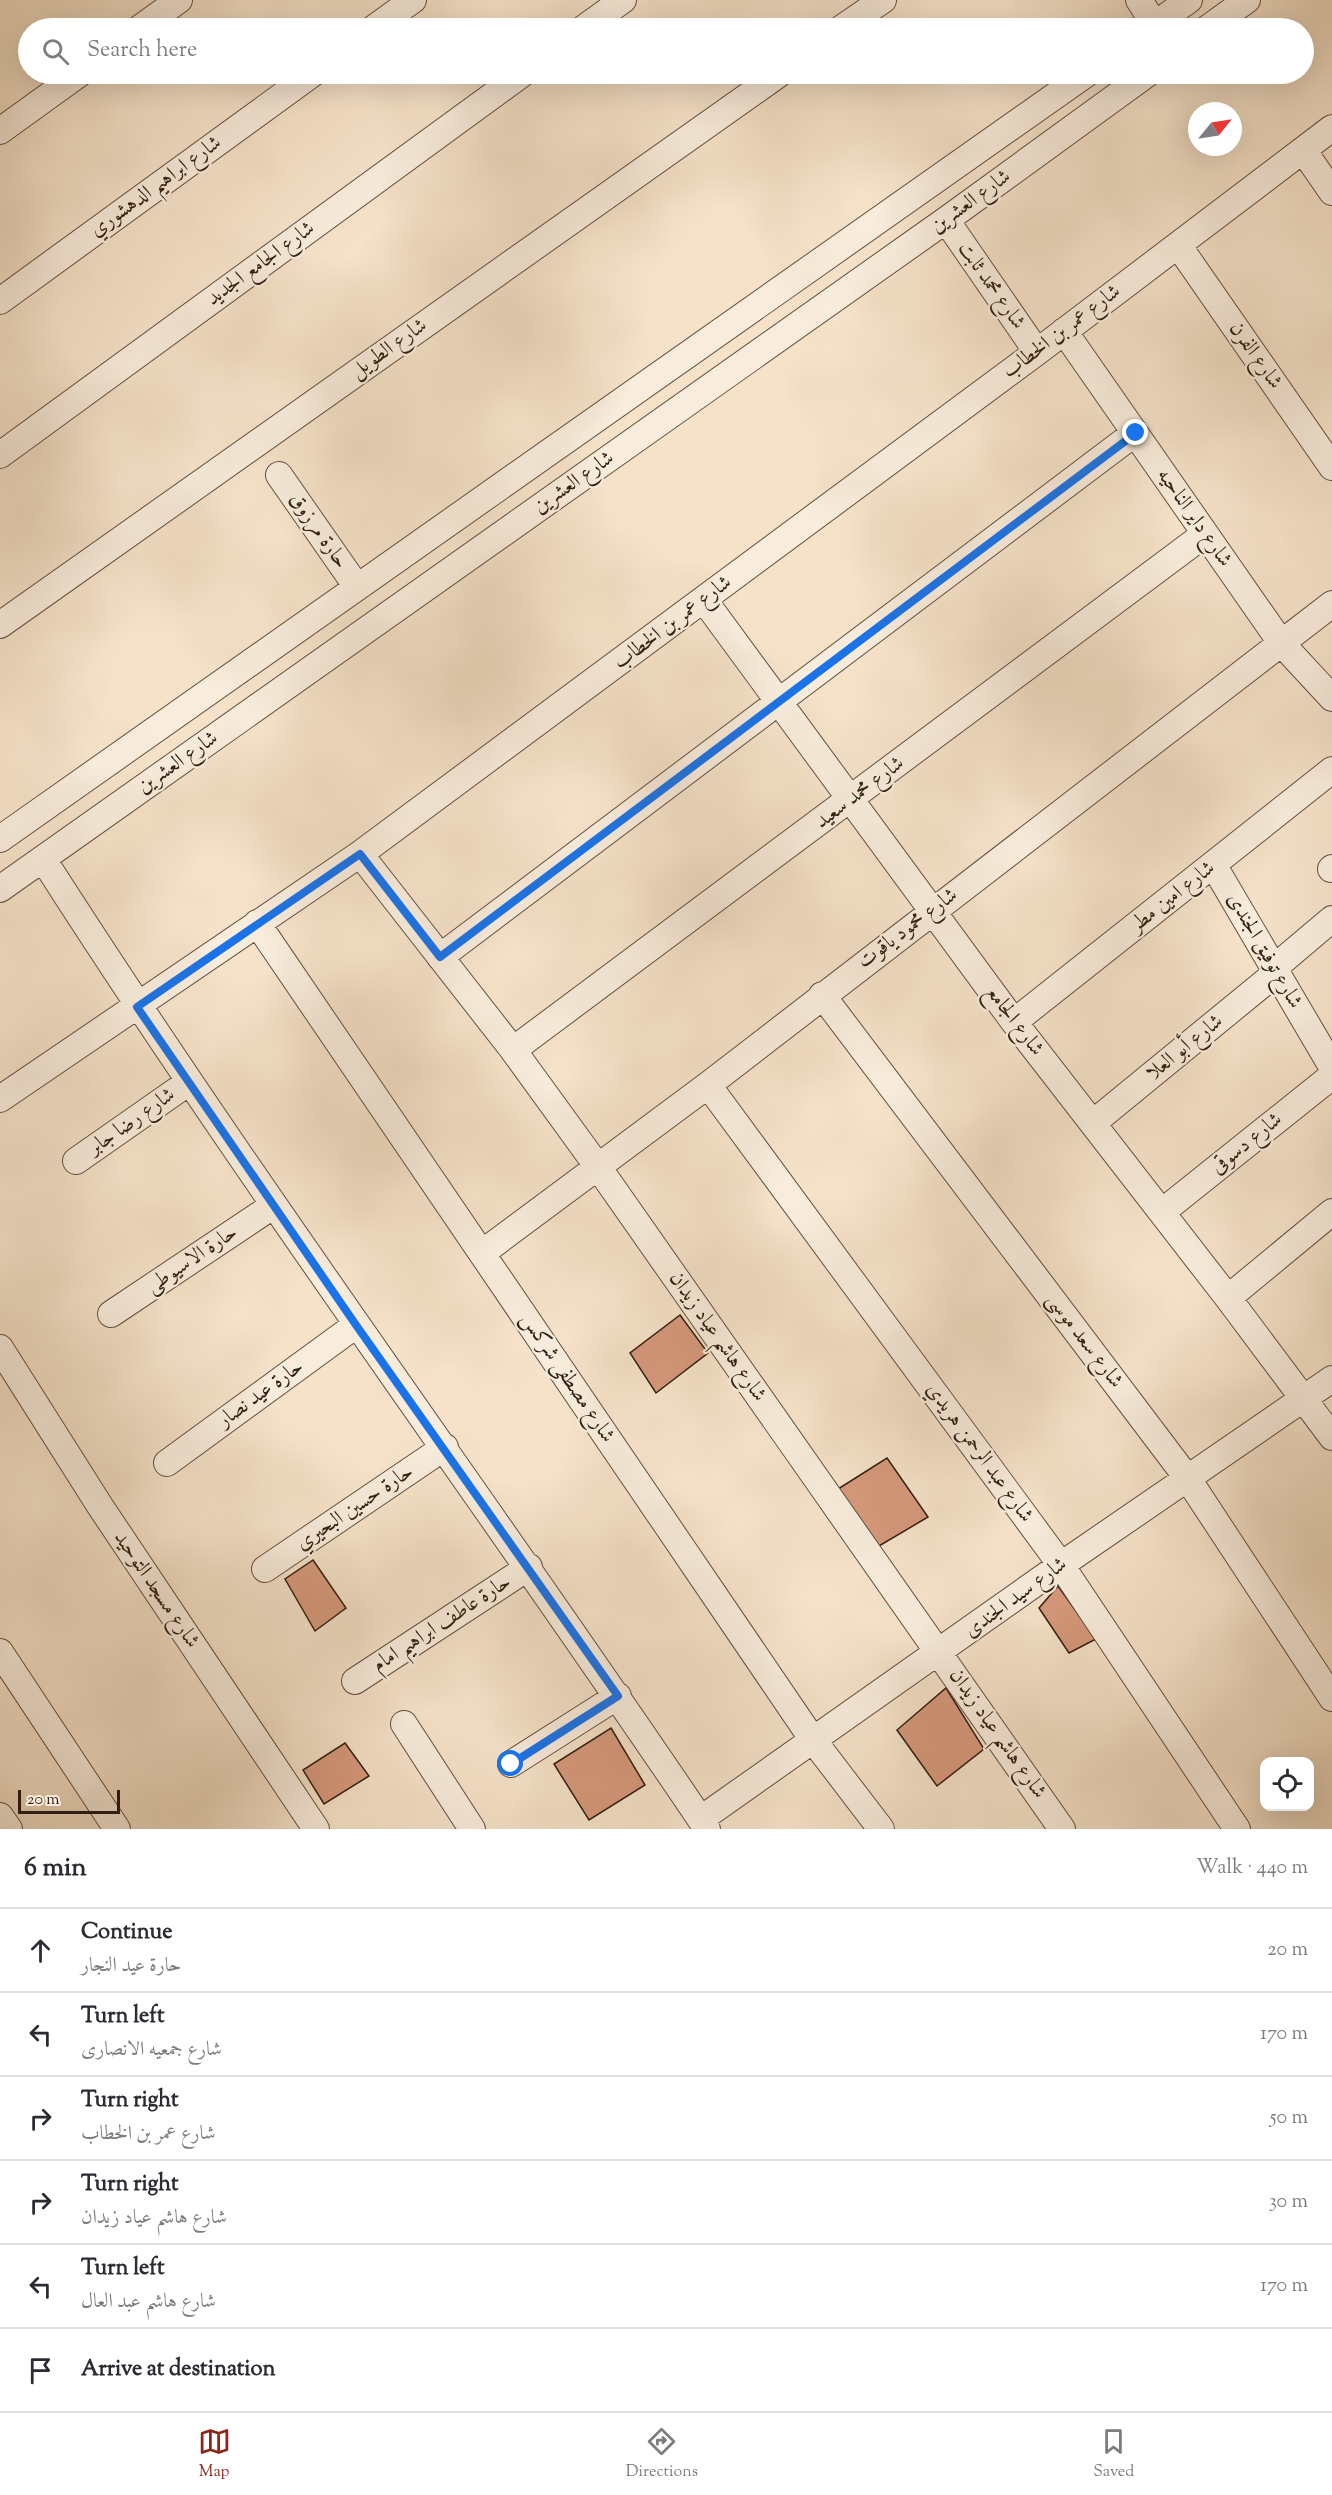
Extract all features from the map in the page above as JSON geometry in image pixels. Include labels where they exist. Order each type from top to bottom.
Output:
[{"type":"street","points":[[154,18],[180,0]]},
{"type":"street","points":[[388,18],[413,0]]},
{"type":"street","points":[[598,18],[623,0]]},
{"type":"street","points":[[857,18],[883,0]]},
{"type":"street","points":[[1138,0],[1147,18]]},
{"type":"street","points":[[1164,18],[1189,0]]},
{"type":"street","points":[[1222,18],[1247,0]]},
{"type":"street","points":[[0,131],[65,84]]},
{"type":"street","name":"شارع ابراهيم الدهشوري","points":[[0,301],[298,84]]},
{"type":"street","name":"شارع الجامع الجديد","points":[[0,455],[508,84]]},
{"type":"street","name":"شارع الطويل","points":[[0,626],[765,84]]},
{"type":"street","name":"شارع العشرين","points":[[0,838],[1072,84]]},
{"type":"street","name":"شارع العشرين","points":[[0,889],[945,220],[1133,84]]},
{"type":"street","name":"شارع عمر بن الخطاب","points":[[0,1098],[360,854],[1037,352],[1332,128]]},
{"type":"street","points":[[1303,150],[1332,192]]},
{"type":"street","name":"شارع محمد ثابت","points":[[945,220],[1037,352]]},
{"type":"street","name":"شارع الفرن","points":[[1178,245],[1332,467]]},
{"type":"street","name":"شارع داير الناحيه","points":[[1064,331],[1282,644],[1332,698]]},
{"type":"street","points":[[440,957],[1136,433]]},
{"type":"street","name":"حارة مرزوق","points":[[279,476],[357,587]]},
{"type":"street","name":"شارع محمد سعيد","points":[[513,1050],[1205,534]]},
{"type":"street","name":"شارع الجامع","points":[[704,600],[1014,1022],[1228,1298],[1332,1437]]},
{"type":"street","name":"شارع محمود ياقوت","points":[[483,1253],[708,1085],[1332,604]]},
{"type":"street","name":"شارع امين مطر","points":[[1014,1022],[1214,866],[1332,770]]},
{"type":"street","name":"شارع هاشم عياد زيدان","points":[[360,854],[513,1050],[598,1167],[1062,1829]]},
{"type":"street","points":[[43,859],[137,1007],[356,1325],[445,1447],[618,1696],[701,1825]]},
{"type":"street","name":"شارع توفيق الجندى","points":[[1214,866],[1332,1067]]},
{"type":"street","name":"شارع أبو العلا","points":[[1093,1123],[1332,919]]},
{"type":"street","name":"شارع مصطفى شركس","points":[[257,923],[813,1740],[881,1829]]},
{"type":"street","name":"شارع سعد موسى","points":[[822,995],[1188,1479],[1332,1698]]},
{"type":"street","name":"شارع دسوقى","points":[[1162,1212],[1332,1076]]},
{"type":"street","name":"شارع رضا جابر","points":[[75,1161],[189,1083]]},
{"type":"street","name":"شارع عبد الرحمن هريدي","points":[[708,1085],[1061,1565],[1237,1829]]},
{"type":"street","name":"حارة الاسيوطى","points":[[111,1314],[274,1205]]},
{"type":"street","points":[[1228,1298],[1332,1212]]},
{"type":"street","name":"حارة عيد نصار","points":[[167,1463],[356,1325]]},
{"type":"street","name":"شارع مسجد التوحيد","points":[[0,1348],[100,1506],[316,1829]]},
{"type":"street","name":"شارع سيد الجندى","points":[[701,1825],[813,1740],[940,1653],[1061,1565],[1332,1379]]},
{"type":"street","name":"حارة حسين البحيري","points":[[265,1569],[445,1447]]},
{"type":"street","name":"حارة عاطف ابراهيم امام","points":[[355,1681],[529,1567]]},
{"type":"street","points":[[0,1652],[117,1829]]},
{"type":"street","points":[[511,1764],[618,1696]]},
{"type":"street","points":[[404,1724],[472,1829]]},
{"type":"street","points":[[0,1816],[9,1829]]},
{"type":"building","points":[[680,1315],[708,1353],[656,1393],[630,1353]]},
{"type":"building","points":[[887,1458],[928,1517],[879,1546],[838,1489]]},
{"type":"building","points":[[313,1560],[346,1608],[315,1631],[285,1579]]},
{"type":"building","points":[[1058,1586],[1096,1639],[1069,1653],[1039,1608]]},
{"type":"building","points":[[946,1688],[984,1749],[937,1786],[897,1730]]},
{"type":"building","points":[[611,1728],[645,1785],[589,1820],[554,1764]]},
{"type":"building","points":[[345,1743],[369,1776],[324,1804],[303,1770]]},
{"type":"route","points":[[511,1764],[618,1696],[445,1447],[356,1325],[137,1007],[360,854],[440,957],[1136,433]]}]
